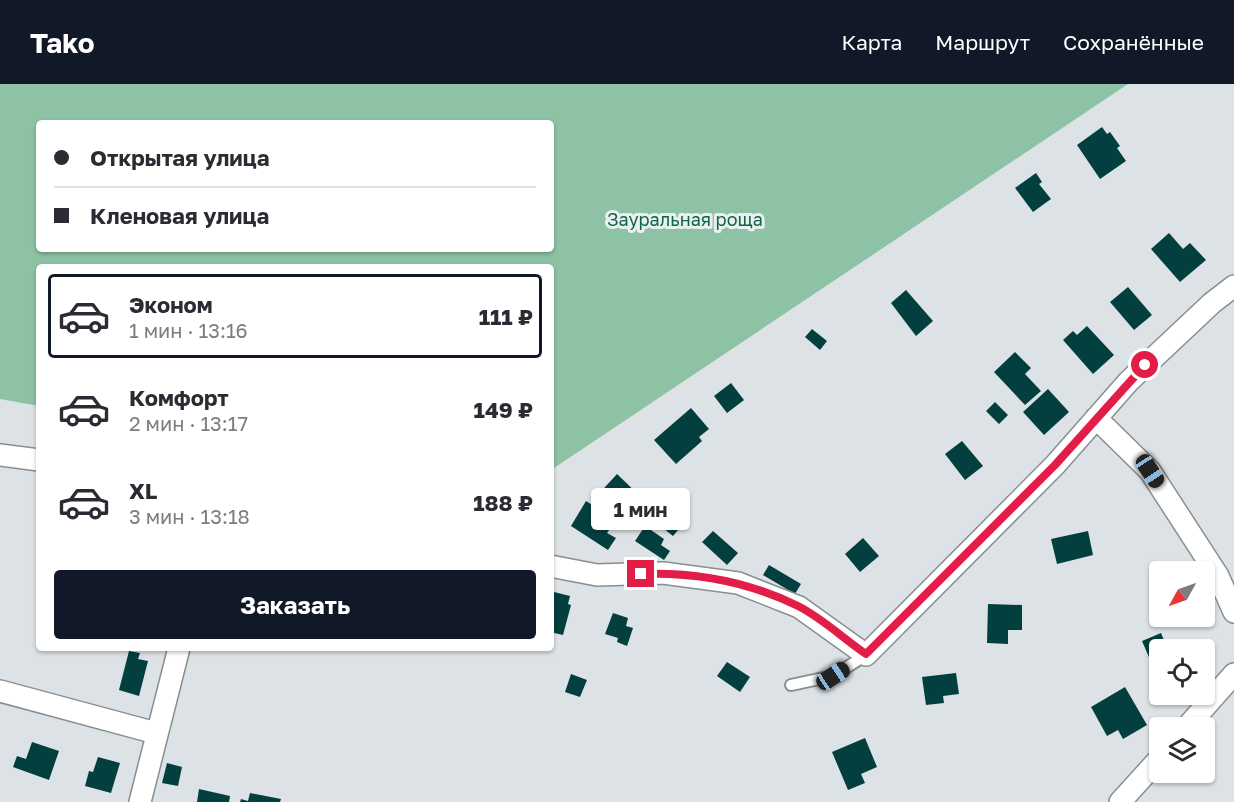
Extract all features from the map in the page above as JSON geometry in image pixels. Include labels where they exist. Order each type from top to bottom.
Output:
[{"type":"street","points":[[554,567],[597,575],[663,573],[738,583],[799,607],[866,654],[1055,465],[1129,381],[1212,303],[1234,286]]},
{"type":"street","points":[[1096,418],[1150,471],[1218,576],[1234,612]]},
{"type":"street","points":[[0,455],[36,460]]},
{"type":"street","points":[[140,802],[178,651]]},
{"type":"street","points":[[1196,717],[1234,674]]},
{"type":"street","points":[[0,691],[156,733]]},
{"type":"street","points":[[1120,802],[1149,770]]},
{"type":"lane","points":[[791,685],[833,676],[866,654]]},
{"type":"green space","name":"Зауральная роща","points":[[0,84],[1128,84],[554,468],[554,264],[36,264],[36,405],[0,399]]},
{"type":"building","points":[[1102,127],[1107,134],[1110,132],[1120,146],[1117,148],[1126,161],[1100,179],[1077,145]]},
{"type":"building","points":[[1036,173],[1042,182],[1039,184],[1051,199],[1033,212],[1015,188]]},
{"type":"building","points":[[1169,233],[1183,249],[1190,243],[1206,260],[1180,282],[1151,249]]},
{"type":"building","points":[[1128,287],[1152,315],[1134,330],[1110,302]]},
{"type":"building","points":[[906,290],[933,321],[916,336],[891,303]]},
{"type":"building","points":[[1087,326],[1114,355],[1093,374],[1063,340],[1073,331],[1077,335]]},
{"type":"building","points":[[812,329],[827,341],[820,350],[805,337]]},
{"type":"building","points":[[1015,352],[1031,368],[1025,374],[1041,391],[1025,405],[994,372]]},
{"type":"building","points":[[731,383],[744,400],[727,413],[714,396]]},
{"type":"building","points":[[1048,389],[1069,412],[1044,435],[1023,412]]},
{"type":"building","points":[[995,402],[1008,415],[999,424],[986,411]]},
{"type":"building","points":[[691,408],[709,429],[699,437],[702,441],[676,464],[654,440]]},
{"type":"building","points":[[962,441],[983,466],[965,480],[945,454]]},
{"type":"building","points":[[617,474],[643,499],[621,522],[595,498]]},
{"type":"building","points":[[586,501],[616,520],[607,533],[616,538],[608,550],[571,526]]},
{"type":"building","points":[[673,506],[688,518],[673,536],[658,524]]},
{"type":"building","points":[[645,526],[664,539],[661,545],[670,551],[664,560],[635,541]]},
{"type":"building","points":[[713,531],[738,553],[727,565],[702,542]]},
{"type":"building","points":[[1088,531],[1093,555],[1057,564],[1051,539]]},
{"type":"building","points":[[863,538],[879,556],[860,572],[845,554]]},
{"type":"building","points":[[769,565],[801,584],[795,594],[763,575]]},
{"type":"building","points":[[554,592],[570,596],[568,604],[571,605],[563,635],[554,633]]},
{"type":"building","points":[[988,604],[1022,605],[1022,630],[1008,630],[1008,644],[987,643]]},
{"type":"building","points":[[613,613],[628,618],[626,626],[633,628],[627,646],[617,642],[618,638],[605,634]]},
{"type":"building","points":[[1161,633],[1163,639],[1149,639],[1149,657],[1142,641]]},
{"type":"building","points":[[129,651],[140,653],[138,659],[148,661],[139,696],[119,690]]},
{"type":"building","points":[[727,662],[750,677],[740,692],[717,676]]},
{"type":"building","points":[[956,673],[959,694],[943,696],[944,703],[926,705],[922,677]]},
{"type":"building","points":[[571,674],[587,680],[580,697],[565,692]]},
{"type":"building","points":[[1125,687],[1147,725],[1123,739],[1118,730],[1107,736],[1091,707]]},
{"type":"building","points":[[865,738],[877,767],[861,774],[865,783],[848,790],[832,752]]},
{"type":"building","points":[[32,742],[59,751],[49,780],[13,767],[17,756],[26,759]]},
{"type":"building","points":[[98,757],[120,763],[111,793],[85,786],[89,771],[93,772]]},
{"type":"building","points":[[167,763],[182,767],[178,786],[162,783]]},
{"type":"building","points":[[199,789],[230,796],[229,802],[197,802]]},
{"type":"building","points":[[250,793],[281,799],[280,802],[240,802],[241,799],[248,801]]},
{"type":"route","points":[[641,574],[663,573],[738,583],[799,607],[866,654],[1055,465],[1145,365]]}]
